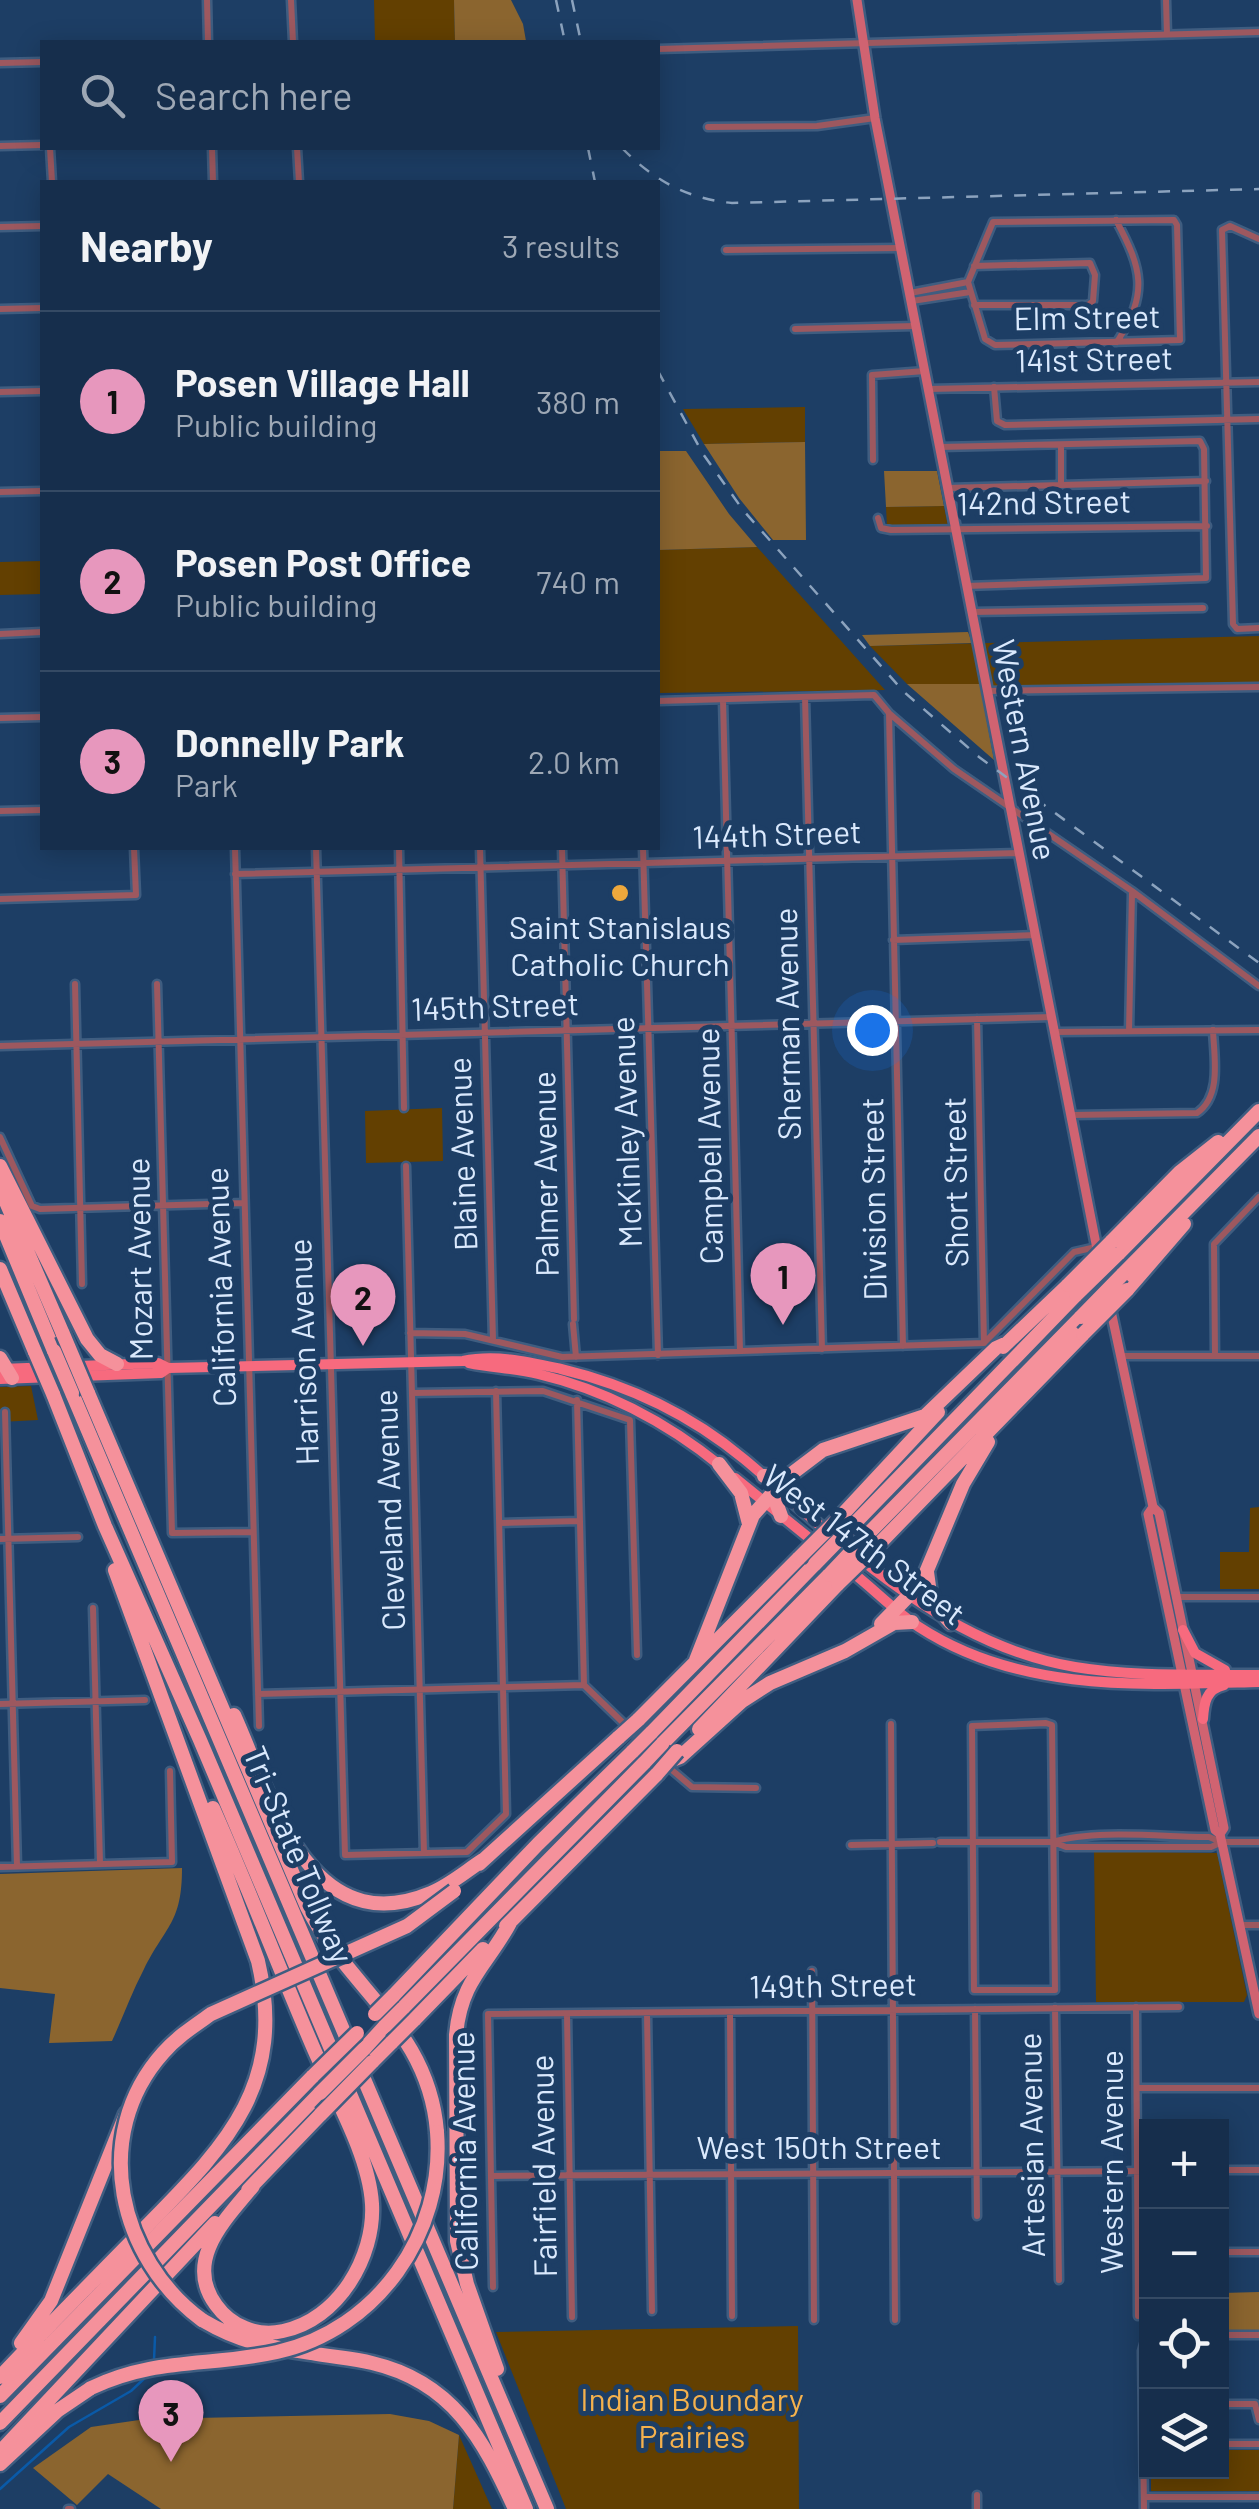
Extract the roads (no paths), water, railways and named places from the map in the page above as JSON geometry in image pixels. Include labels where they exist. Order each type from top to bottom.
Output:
[{"type":"highway","points":[[0,2366],[34,2328],[51,2301],[112,2143],[163,2053],[212,2014],[407,1926],[638,1720],[799,1558],[846,1521],[1072,1290],[1108,1248],[1259,1111]]},
{"type":"highway","points":[[870,1542],[1008,1413],[1259,1136]]},
{"type":"highway","points":[[0,1166],[88,1339],[100,1355],[118,1364]]},
{"type":"highway","points":[[0,1188],[306,1908],[323,1936],[404,2036],[431,2094],[437,2132],[435,2185],[420,2235],[398,2272],[356,2315],[323,2336],[287,2350],[155,2366],[91,2388],[57,2411],[0,2464]]},
{"type":"highway","name":"Tri-State Tollway","points":[[0,1221],[547,2509]]},
{"type":"highway","name":"Tri-State Tollway","points":[[0,1269],[104,1526],[200,1740],[526,2509]]},
{"type":"highway","points":[[0,2423],[320,2093],[392,2042],[670,1761],[1081,1317],[1124,1282]]},
{"type":"highway","points":[[0,2452],[321,2114],[368,2056],[398,2002],[639,1757],[815,1564],[846,1521],[1007,1343],[1072,1290]]},
{"type":"highway","points":[[82,1370],[88,1356],[88,1339]]},
{"type":"highway","points":[[696,1660],[749,1524],[782,1484],[824,1450],[925,1416],[996,1348],[1007,1343]]},
{"type":"highway","points":[[870,1635],[917,1588],[970,1470],[1008,1413]]},
{"type":"highway","points":[[718,1464],[741,1493],[749,1524]]},
{"type":"highway","points":[[764,1476],[782,1484]]},
{"type":"highway","points":[[781,1516],[776,1505],[782,1484]]},
{"type":"highway","points":[[0,2377],[210,2160],[236,2126],[258,2073],[266,2017],[258,1961],[116,1572],[104,1526]]},
{"type":"highway","points":[[156,1552],[170,1573],[292,1844],[322,1881],[342,1894],[365,1901],[397,1902],[451,1888]]},
{"type":"highway","points":[[927,1568],[931,1601],[951,1623]]},
{"type":"highway","points":[[656,1738],[834,1580]]},
{"type":"highway","points":[[670,1761],[755,1692],[846,1651],[894,1622],[912,1622]]},
{"type":"highway","points":[[178,1736],[216,1815],[370,2188],[370,2236],[354,2276],[320,2314],[302,2325],[278,2332],[260,2332],[233,2322],[211,2297],[205,2278],[210,2243],[253,2186]]},
{"type":"highway","points":[[511,1920],[472,1978],[458,2017],[456,2226],[466,2284],[530,2470]]},
{"type":"highway","points":[[0,2396],[375,2014],[398,2002]]},
{"type":"highway","points":[[134,2100],[125,2132],[122,2174],[132,2232],[156,2277],[183,2306],[251,2344],[353,2359],[389,2368],[433,2389],[465,2418],[491,2458],[515,2509]]},
{"type":"main road","name":"Western Avenue","points":[[856,0],[875,118],[1055,1032],[1072,1115],[1108,1248],[1122,1356],[1153,1508],[1159,1512],[1196,1679],[1224,1828],[1221,1838]]},
{"type":"main road","name":"West 147th Street","points":[[464,1362],[484,1357],[540,1364],[634,1392],[699,1426],[764,1476]]},
{"type":"main road","name":"West 147th Street","points":[[82,1370],[158,1363],[168,1368],[464,1362],[536,1373],[606,1396],[670,1428],[896,1610],[966,1653],[1038,1675],[1118,1683],[1181,1678]]},
{"type":"main road","name":"West 147th Street","points":[[3,1370],[161,1373],[168,1368]]},
{"type":"main road","name":"West 147th Street","points":[[782,1484],[815,1523],[908,1597],[999,1646],[1079,1668],[1196,1679],[1259,1678]]},
{"type":"main road","name":"Western Avenue","points":[[1153,1508],[1148,1514],[1181,1678],[1215,1830],[1221,1838]]},
{"type":"main road","points":[[1183,1630],[1190,1646],[1204,1661],[1240,1678]]},
{"type":"main road","points":[[1202,1719],[1210,1692],[1240,1678]]},
{"type":"main road","points":[[1221,1838],[1259,2014]]},
{"type":"street","points":[[206,0],[208,40]]},
{"type":"street","points":[[291,0],[293,40]]},
{"type":"street","points":[[1166,0],[1166,34]]},
{"type":"street","points":[[660,50],[1259,32]]},
{"type":"street","points":[[0,63],[40,62]]},
{"type":"street","points":[[708,127],[790,127],[875,118]]},
{"type":"street","points":[[0,146],[40,145]]},
{"type":"street","points":[[50,150],[52,180]]},
{"type":"street","points":[[212,150],[213,180]]},
{"type":"street","points":[[297,150],[298,180]]},
{"type":"street","points":[[974,266],[1090,263],[1096,291],[1094,301],[1088,304],[974,305],[968,282],[974,266],[994,222],[1116,220],[1136,258],[1138,302],[1116,343]]},
{"type":"street","name":"Elm Street","points":[[974,305],[984,339],[994,345],[1180,340],[1174,220],[1116,220]]},
{"type":"street","points":[[0,227],[40,226]]},
{"type":"street","points":[[1259,239],[1230,226],[1222,230],[1233,624],[1237,629],[1259,628]]},
{"type":"street","points":[[726,250],[901,248]]},
{"type":"street","points":[[911,297],[968,282]]},
{"type":"street","points":[[911,297],[970,292]]},
{"type":"street","points":[[0,309],[40,308]]},
{"type":"street","points":[[795,329],[917,326]]},
{"type":"street","points":[[873,460],[872,375],[926,371]]},
{"type":"street","name":"141st Street","points":[[929,389],[1259,382]]},
{"type":"street","points":[[994,388],[997,421],[1005,425],[1259,420]]},
{"type":"street","points":[[0,392],[40,390]]},
{"type":"street","points":[[940,448],[1200,442],[1204,450],[1208,575],[1203,579],[966,586]]},
{"type":"street","points":[[1060,445],[1061,484]]},
{"type":"street","points":[[948,488],[1206,481]]},
{"type":"street","points":[[0,492],[40,491]]},
{"type":"street","name":"142nd Street","points":[[878,518],[881,528],[955,530],[1207,526]]},
{"type":"street","points":[[972,612],[1203,608]]},
{"type":"street","points":[[0,634],[40,632]]},
{"type":"street","points":[[987,691],[1259,687]]},
{"type":"street","points":[[660,701],[874,695],[889,713],[954,769],[1132,891],[1259,986]]},
{"type":"street","name":"Sherman Avenue","points":[[805,697],[822,1349]]},
{"type":"street","name":"Campbell Avenue","points":[[724,700],[740,1351]]},
{"type":"street","name":"Division Street","points":[[889,713],[903,1346]]},
{"type":"street","points":[[0,718],[40,717]]},
{"type":"street","points":[[0,811],[40,810]]},
{"type":"street","points":[[0,899],[136,895],[134,850]]},
{"type":"street","name":"California Avenue","points":[[235,850],[258,1726]]},
{"type":"street","name":"Harrison Avenue","points":[[316,850],[345,1855],[424,1853]]},
{"type":"street","points":[[399,850],[404,1108]]},
{"type":"street","name":"Blaine Avenue","points":[[480,850],[493,1340]]},
{"type":"street","name":"Palmer Avenue","points":[[562,850],[576,1356]]},
{"type":"street","name":"McKinley Avenue","points":[[643,850],[658,1354]]},
{"type":"street","name":"144th Street","points":[[235,874],[1020,853]]},
{"type":"street","points":[[1130,1031],[1132,891]]},
{"type":"street","points":[[893,940],[1036,935]]},
{"type":"street","points":[[76,984],[82,1284]]},
{"type":"street","name":"Mozart Avenue","points":[[157,984],[172,1533],[253,1532]]},
{"type":"street","name":"145th Street","points":[[0,1046],[1052,1017]]},
{"type":"street","name":"Short Street","points":[[978,1019],[984,1343]]},
{"type":"street","points":[[1072,1115],[1198,1113],[1214,1090],[1214,1030]]},
{"type":"street","points":[[1055,1032],[1259,1030]]},
{"type":"street","points":[[0,1137],[32,1206],[40,1210],[244,1203]]},
{"type":"street","name":"Cleveland Avenue","points":[[406,1166],[424,1853]]},
{"type":"street","points":[[1215,1356],[1214,1244],[1259,1197]]},
{"type":"street","points":[[410,1333],[465,1334],[562,1357],[984,1343],[1074,1252],[1108,1248]]},
{"type":"street","points":[[1122,1356],[1259,1356]]},
{"type":"street","points":[[424,1853],[467,1852],[506,1814],[496,1391]]},
{"type":"street","points":[[412,1394],[542,1391],[630,1420],[637,1655]]},
{"type":"street","points":[[578,1400],[584,1685],[692,1788],[756,1788]]},
{"type":"street","points":[[5,1412],[4,1539],[17,1866]]},
{"type":"street","points":[[500,1524],[580,1521]]},
{"type":"street","points":[[4,1539],[78,1538]]},
{"type":"street","points":[[1176,1596],[1259,1597]]},
{"type":"street","points":[[93,1608],[100,1864]]},
{"type":"street","points":[[258,1694],[584,1685]]},
{"type":"street","points":[[0,1704],[145,1700]]},
{"type":"street","points":[[891,1724],[895,2320]]},
{"type":"street","name":"Artesian Avenue","points":[[1052,1725],[1055,1990],[974,1990],[973,1842],[972,1726],[1052,1725]]},
{"type":"street","points":[[0,1867],[172,1862],[170,1771]]},
{"type":"street","points":[[851,1845],[1053,1842],[1066,1846],[1119,1841],[1211,1847],[1221,1838],[1259,1842]]},
{"type":"street","points":[[1240,1925],[1259,1924]]},
{"type":"street","points":[[812,1971],[814,2320]]},
{"type":"street","name":"149th Street","points":[[488,2014],[1179,2007]]},
{"type":"street","name":"Artesian Avenue","points":[[1055,2008],[1059,2280]]},
{"type":"street","name":"Western Avenue","points":[[1136,2008],[1139,2121]]},
{"type":"street","points":[[975,2009],[976,2216]]},
{"type":"street","points":[[730,2012],[732,2316]]},
{"type":"street","points":[[647,2013],[652,2311]]},
{"type":"street","name":"California Avenue","points":[[488,2014],[493,2287]]},
{"type":"street","name":"Fairfield Avenue","points":[[567,2014],[572,2317]]},
{"type":"street","points":[[1137,2088],[1259,2088]]},
{"type":"street","points":[[1229,2170],[1259,2170]]},
{"type":"street","name":"West 150th Street","points":[[491,2176],[1139,2171]]},
{"type":"street","points":[[1229,2252],[1259,2252]]},
{"type":"street","name":"Western Avenue","points":[[1138,2316],[1139,2299]]},
{"type":"street","points":[[1229,2335],[1259,2335]]},
{"type":"street","points":[[1229,2404],[1255,2404],[1259,2420]]},
{"type":"street","points":[[1229,2444],[1259,2444]]},
{"type":"street","points":[[1144,2479],[1144,2509]]},
{"type":"street","points":[[978,2495],[978,2509]]},
{"type":"street","points":[[1144,2498],[1259,2496]]},
{"type":"waterway","points":[[154,2360],[155,2337]]},
{"type":"waterway","points":[[0,2489],[69,2427],[131,2391],[147,2376]]},
{"type":"railway","points":[[556,0],[565,40]]},
{"type":"railway","points":[[572,0],[581,40]]},
{"type":"railway","points":[[588,150],[595,180]]},
{"type":"railway","points":[[624,150],[672,186],[732,203],[1259,189]]},
{"type":"railway","points":[[660,375],[703,454],[743,510],[904,692],[979,757],[1259,963]]},
{"type":"place","name":"Saint Stanislaus Catholic Church","points":[[620,893]]},
{"type":"place","name":"Posen Village Hall","points":[[783,1325]]},
{"type":"place","name":"Posen Post Office","points":[[363,1346]]},
{"type":"place","name":"Donnelly Park","points":[[171,2462]]},
{"type":"park label","name":"Indian Boundary Prairies","points":[[692,2418]]}]
